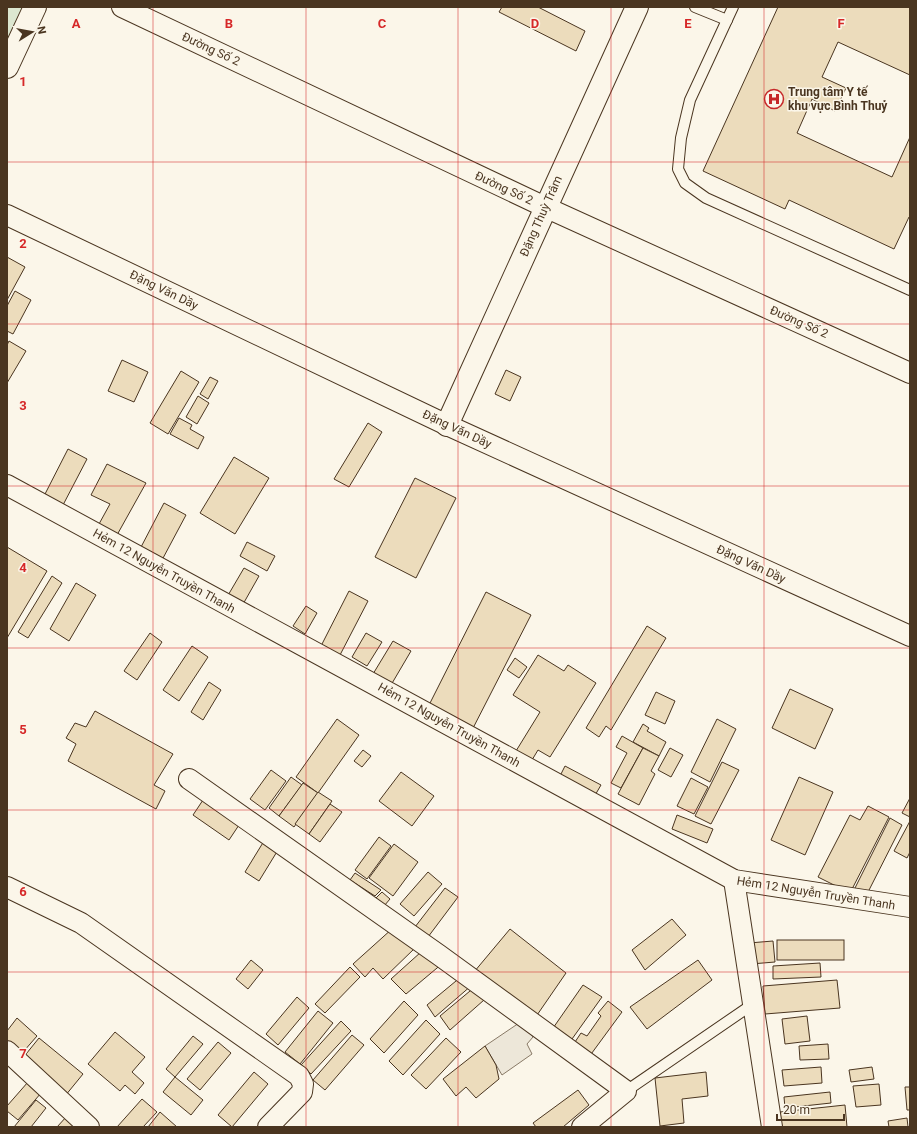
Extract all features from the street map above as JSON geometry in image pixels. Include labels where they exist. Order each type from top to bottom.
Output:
[{"type":"street","points":[[7,67],[35,7]]},
{"type":"street","name":"Đường Số 2","points":[[122,7],[545,207],[910,373]]},
{"type":"street","name":"Đặng Thuỳ Trâm","points":[[447,425],[545,207],[631,9]]},
{"type":"street","name":"Đặng Văn Dầy","points":[[7,215],[447,425],[910,636]]},
{"type":"street","name":"Hẻm 12 Nguyễn Truyền Thanh","points":[[7,485],[734,880],[910,907]]},
{"type":"street","points":[[189,779],[440,955],[626,1091],[582,1127]]},
{"type":"street","points":[[734,880],[772,1127]]},
{"type":"street","points":[[7,887],[82,923],[299,1076],[303,1084],[302,1092],[268,1127]]},
{"type":"street","points":[[7,1051],[89,1127]]},
{"type":"lane","points":[[695,7],[727,20]]},
{"type":"lane","points":[[733,7],[690,100],[681,138],[678,169],[685,183],[706,198],[910,290]]},
{"type":"lane","points":[[626,1091],[753,1004]]},
{"type":"green space","points":[[7,7],[35,7],[7,67]]},
{"type":"shaded area","points":[[522,1021],[533,1037],[527,1044],[532,1054],[502,1075],[485,1046]]},
{"type":"building","points":[[502,7],[538,7],[585,31],[576,51],[499,12]]},
{"type":"building","points":[[778,7],[910,7],[910,75],[838,42],[822,77],[846,88],[835,111],[812,99],[797,133],[892,177],[910,137],[910,217],[894,249],[789,200],[785,209],[703,171]]},
{"type":"building","points":[[7,257],[25,267],[7,300]]},
{"type":"building","points":[[15,291],[31,300],[13,334],[7,331],[7,306]]},
{"type":"building","points":[[9,341],[26,351],[7,383],[7,345]]},
{"type":"building","points":[[122,360],[148,372],[134,402],[108,391]]},
{"type":"building","points":[[506,370],[521,377],[510,401],[495,394]]},
{"type":"building","points":[[181,371],[199,382],[168,434],[150,423]]},
{"type":"building","points":[[210,377],[218,381],[208,399],[200,394]]},
{"type":"building","points":[[198,396],[209,403],[197,424],[186,417]]},
{"type":"building","points":[[179,418],[192,425],[190,429],[204,437],[198,449],[170,434]]},
{"type":"building","points":[[368,423],[382,432],[349,487],[334,479]]},
{"type":"building","points":[[68,449],[87,459],[63,505],[44,496]]},
{"type":"building","points":[[234,457],[269,478],[235,534],[200,513]]},
{"type":"building","points":[[107,464],[146,483],[117,535],[99,524],[110,504],[91,495]]},
{"type":"building","points":[[415,478],[456,498],[416,578],[375,557]]},
{"type":"building","points":[[164,503],[186,515],[162,560],[140,549]]},
{"type":"building","points":[[247,542],[275,556],[267,571],[240,556]]},
{"type":"building","points":[[7,547],[47,571],[7,638]]},
{"type":"building","points":[[244,568],[259,576],[242,606],[227,597]]},
{"type":"building","points":[[52,576],[62,583],[28,638],[18,632]]},
{"type":"building","points":[[76,583],[96,595],[69,641],[50,629]]},
{"type":"building","points":[[349,591],[368,601],[340,655],[321,646]]},
{"type":"building","points":[[486,592],[531,615],[470,734],[426,711]]},
{"type":"building","points":[[306,606],[317,613],[305,634],[293,626]]},
{"type":"building","points":[[647,626],[666,638],[611,730],[606,726],[599,737],[586,728]]},
{"type":"building","points":[[150,633],[162,642],[137,680],[124,671]]},
{"type":"building","points":[[366,633],[382,642],[367,666],[352,657]]},
{"type":"building","points":[[393,641],[411,651],[391,685],[373,674]]},
{"type":"building","points":[[192,646],[208,657],[179,701],[163,690]]},
{"type":"building","points":[[538,655],[564,671],[568,665],[596,683],[550,757],[538,750],[532,760],[516,751],[540,712],[513,695]]},
{"type":"building","points":[[515,658],[527,667],[519,678],[507,670]]},
{"type":"building","points":[[209,682],[221,690],[203,720],[191,712]]},
{"type":"building","points":[[790,689],[833,709],[815,749],[772,728]]},
{"type":"building","points":[[656,692],[675,701],[665,724],[645,715]]},
{"type":"building","points":[[95,711],[173,754],[154,785],[165,791],[156,809],[68,761],[76,744],[66,738],[75,723],[86,727]]},
{"type":"building","points":[[337,719],[359,735],[318,793],[296,777]]},
{"type":"building","points":[[717,719],[736,729],[710,782],[691,772]]},
{"type":"building","points":[[643,724],[649,728],[647,731],[666,742],[659,756],[633,742]]},
{"type":"building","points":[[622,736],[643,748],[621,788],[611,783],[627,753],[616,747]]},
{"type":"building","points":[[643,748],[659,756],[651,771],[655,774],[639,805],[618,794]]},
{"type":"building","points":[[670,748],[683,755],[671,777],[658,770]]},
{"type":"building","points":[[363,750],[371,756],[362,767],[354,761]]},
{"type":"building","points":[[722,762],[739,770],[711,824],[695,816]]},
{"type":"building","points":[[565,766],[601,785],[594,797],[559,778]]},
{"type":"building","points":[[271,770],[286,781],[265,810],[250,799]]},
{"type":"building","points":[[401,772],[434,796],[412,826],[379,801]]},
{"type":"building","points":[[291,777],[302,785],[279,816],[269,808]]},
{"type":"building","points":[[799,777],[833,792],[805,855],[771,840]]},
{"type":"building","points":[[691,778],[708,787],[694,814],[677,806]]},
{"type":"building","points":[[303,783],[318,793],[294,827],[279,816]]},
{"type":"building","points":[[318,792],[332,801],[309,834],[295,824]]},
{"type":"building","points":[[910,798],[910,817],[902,813]]},
{"type":"building","points":[[203,800],[239,825],[229,840],[193,815]]},
{"type":"building","points":[[330,804],[342,812],[320,842],[309,834]]},
{"type":"building","points":[[868,806],[889,817],[850,893],[818,877],[850,815],[860,820]]},
{"type":"building","points":[[677,815],[713,829],[707,843],[672,829]]},
{"type":"building","points":[[890,818],[902,825],[865,898],[853,892]]},
{"type":"building","points":[[910,821],[910,852],[907,858],[894,851]]},
{"type":"building","points":[[379,837],[391,846],[367,879],[355,870]]},
{"type":"building","points":[[264,841],[278,850],[259,881],[245,872]]},
{"type":"building","points":[[394,844],[418,862],[393,896],[369,878]]},
{"type":"building","points":[[428,872],[442,884],[414,916],[400,904]]},
{"type":"building","points":[[355,873],[381,890],[375,896],[350,880]]},
{"type":"building","points":[[445,888],[458,897],[428,937],[415,927]]},
{"type":"building","points":[[382,892],[390,899],[384,906],[376,898]]},
{"type":"building","points":[[672,919],[686,935],[645,970],[632,950]]},
{"type":"building","points":[[393,928],[415,948],[383,979],[373,968],[365,977],[353,964]]},
{"type":"building","points":[[510,929],[566,973],[535,1018],[474,972]]},
{"type":"building","points":[[777,940],[844,940],[844,960],[777,960]]},
{"type":"building","points":[[773,941],[775,962],[751,964],[749,943]]},
{"type":"building","points":[[421,952],[443,963],[406,994],[391,979]]},
{"type":"building","points":[[251,960],[263,970],[248,989],[236,979]]},
{"type":"building","points":[[698,960],[712,980],[647,1029],[630,1007]]},
{"type":"building","points":[[820,963],[821,977],[773,979],[773,966]]},
{"type":"building","points":[[350,967],[360,977],[325,1013],[315,1004]]},
{"type":"building","points":[[462,976],[472,985],[435,1017],[427,1005]]},
{"type":"building","points":[[837,980],[840,1008],[765,1014],[763,986]]},
{"type":"building","points":[[583,985],[602,997],[567,1046],[551,1031]]},
{"type":"building","points":[[476,986],[484,1000],[450,1030],[440,1016]]},
{"type":"building","points":[[297,997],[309,1008],[278,1045],[266,1034]]},
{"type":"building","points":[[404,1001],[418,1015],[384,1053],[370,1039]]},
{"type":"building","points":[[608,1001],[622,1012],[586,1061],[571,1048],[581,1033],[587,1036],[601,1016],[598,1013]]},
{"type":"building","points":[[318,1011],[333,1023],[300,1064],[285,1052]]},
{"type":"building","points":[[807,1016],[810,1041],[785,1044],[782,1019]]},
{"type":"building","points":[[17,1018],[37,1036],[17,1059],[7,1050],[7,1031]]},
{"type":"building","points":[[426,1020],[440,1034],[403,1075],[389,1061]]},
{"type":"building","points":[[341,1021],[351,1031],[311,1074],[301,1065]]},
{"type":"building","points":[[115,1032],[145,1057],[132,1072],[144,1083],[135,1094],[125,1085],[120,1091],[88,1064]]},
{"type":"building","points":[[352,1035],[364,1045],[325,1090],[313,1080]]},
{"type":"building","points":[[193,1036],[203,1044],[175,1077],[166,1069]]},
{"type":"building","points":[[39,1038],[83,1074],[65,1096],[22,1059]]},
{"type":"building","points":[[446,1038],[461,1052],[426,1089],[411,1075]]},
{"type":"building","points":[[218,1042],[231,1053],[200,1090],[187,1079]]},
{"type":"building","points":[[828,1044],[829,1059],[800,1060],[799,1046]]},
{"type":"building","points":[[485,1046],[496,1065],[499,1079],[476,1098],[466,1087],[456,1096],[443,1079]]},
{"type":"building","points":[[821,1067],[822,1083],[784,1086],[782,1070]]},
{"type":"building","points":[[872,1067],[874,1079],[851,1082],[849,1070]]},
{"type":"building","points":[[254,1072],[268,1084],[232,1127],[218,1115]]},
{"type":"building","points":[[706,1072],[708,1096],[682,1099],[684,1123],[660,1126],[655,1078]]},
{"type":"building","points":[[175,1077],[203,1100],[191,1115],[163,1092]]},
{"type":"building","points":[[28,1082],[41,1093],[18,1120],[7,1111],[7,1106]]},
{"type":"building","points":[[879,1084],[881,1105],[856,1107],[853,1086]]},
{"type":"building","points":[[905,1087],[910,1087],[910,1110],[907,1110]]},
{"type":"building","points":[[578,1090],[589,1105],[563,1127],[536,1127],[533,1123]]},
{"type":"building","points":[[830,1092],[831,1103],[785,1108],[784,1097]]},
{"type":"building","points":[[142,1099],[157,1112],[143,1127],[117,1127]]},
{"type":"building","points":[[36,1100],[46,1108],[31,1127],[14,1127]]},
{"type":"building","points":[[845,1105],[847,1127],[782,1127],[780,1112]]},
{"type":"building","points":[[160,1112],[177,1127],[148,1127]]},
{"type":"building","points":[[67,1116],[78,1127],[57,1127]]},
{"type":"building","points":[[907,1118],[908,1127],[889,1127],[888,1121]]},
{"type":"place","name":"Trung tâm Y tế khu vực Bình Thuỷ","points":[[774,99]]}]
